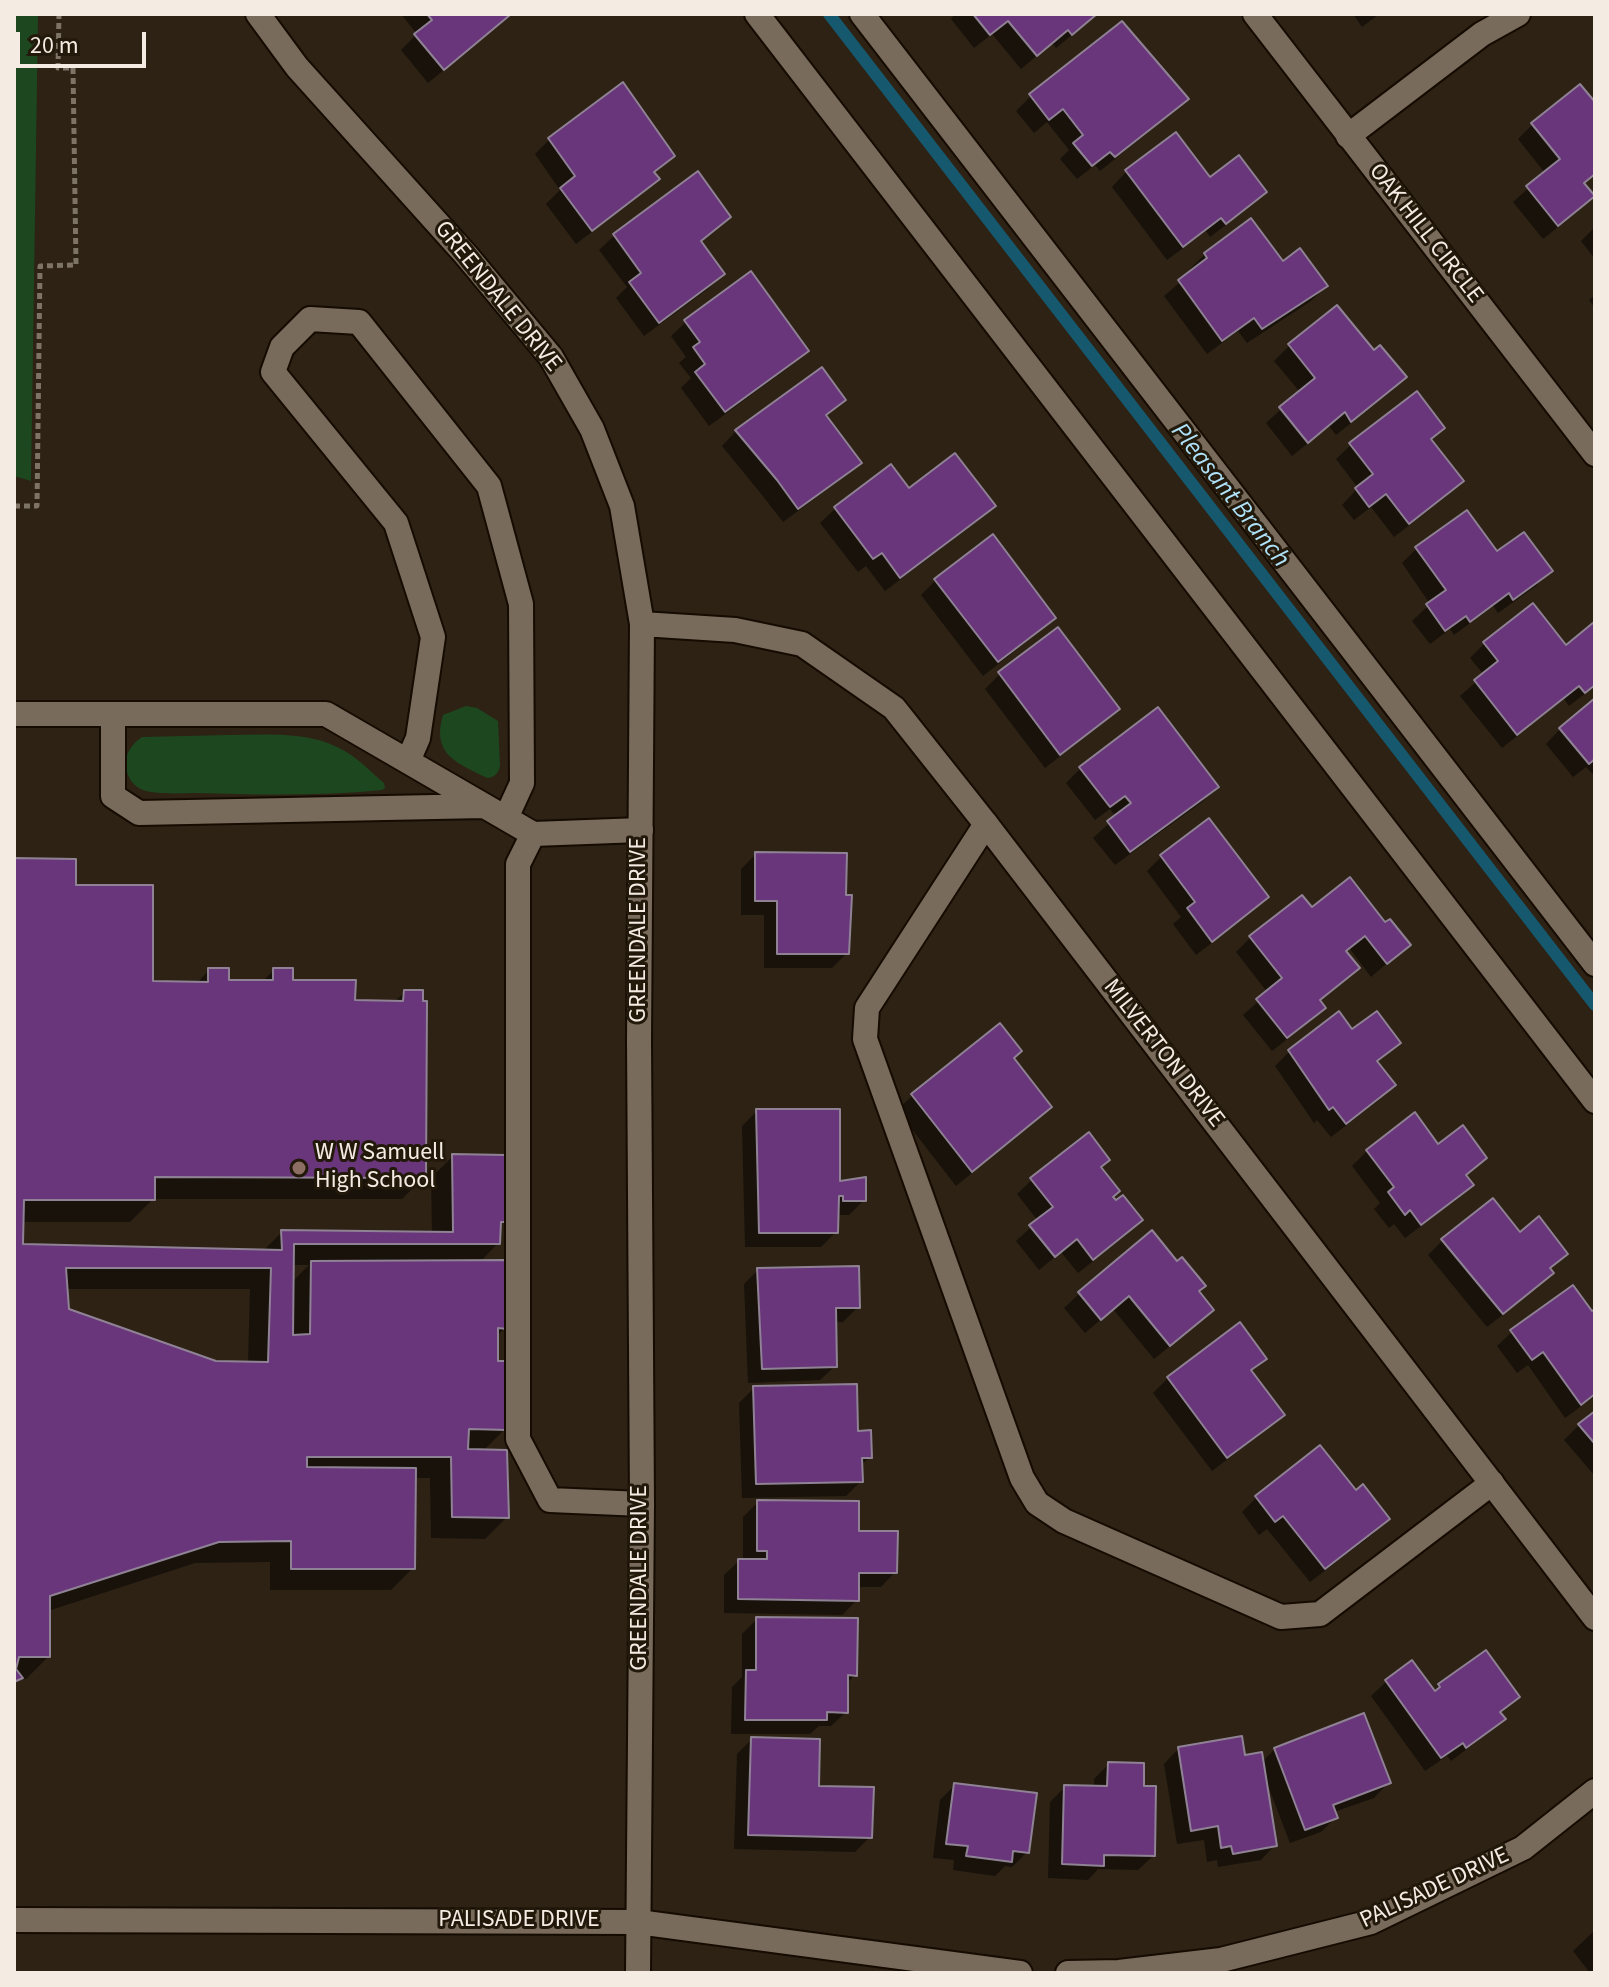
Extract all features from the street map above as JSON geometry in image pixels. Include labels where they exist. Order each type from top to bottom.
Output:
[{"type":"street","name":"GREENDALE DRIVE","points":[[258,14],[297,67],[466,255],[551,357],[592,429],[622,506],[642,624],[639,1040],[642,1504],[638,1973]]},
{"type":"street","points":[[757,14],[1595,1101]]},
{"type":"street","points":[[862,14],[1595,964]]},
{"type":"street","name":"OAK HILL CIRCLE","points":[[1255,14],[1595,454]]},
{"type":"street","points":[[1348,136],[1482,34],[1518,14]]},
{"type":"street","points":[[113,715],[113,796],[139,813],[496,812],[522,783],[521,604],[489,486],[359,322],[310,319],[282,347],[273,372],[396,523],[433,637],[418,738],[408,761]]},
{"type":"street","name":"MILVERTON DRIVE","points":[[642,624],[735,630],[802,644],[894,708],[1595,1618]]},
{"type":"street","points":[[14,714],[326,714],[533,834],[641,830]]},
{"type":"street","points":[[986,824],[867,1008],[865,1039],[1022,1478],[1037,1503],[1064,1521],[1281,1617],[1320,1614],[1492,1483]]},
{"type":"street","points":[[533,834],[518,864],[518,1439],[550,1500],[642,1504]]},
{"type":"street","name":"PALISADE DRIVE","points":[[1068,1973],[1119,1972],[1221,1960],[1371,1922],[1523,1848],[1595,1791]]},
{"type":"street","name":"PALISADE DRIVE","points":[[14,1920],[638,1922],[1020,1973]]},
{"type":"path","points":[[14,506],[37,506],[40,266],[76,265],[73,68],[58,68],[59,14]]},
{"type":"green space","points":[[14,14],[38,14],[31,481],[14,476]]},
{"type":"green space","points":[[466,706],[477,708],[498,721],[500,766],[493,777],[487,778],[457,762],[444,749],[440,729],[443,715]]},
{"type":"green space","points":[[276,735],[323,741],[337,747],[355,758],[384,783],[385,788],[313,794],[163,793],[140,789],[128,774],[128,754],[142,737]]},
{"type":"building","points":[[427,14],[510,15],[444,70],[414,34],[432,20]]},
{"type":"building","points":[[973,14],[1097,14],[1072,35],[1068,30],[1037,56],[1008,21],[990,35]]},
{"type":"building","points":[[1122,21],[1189,99],[1115,157],[1110,152],[1092,166],[1073,143],[1083,135],[1063,109],[1049,120],[1029,94]]},
{"type":"building","points":[[623,82],[675,156],[654,172],[660,179],[592,231],[560,188],[575,176],[548,138]]},
{"type":"building","points":[[1580,84],[1595,102],[1595,174],[1584,183],[1595,196],[1558,226],[1526,186],[1560,159],[1531,123]]},
{"type":"building","points":[[1176,132],[1210,177],[1239,155],[1267,192],[1226,224],[1221,218],[1183,247],[1125,170]]},
{"type":"building","points":[[698,171],[731,217],[701,241],[725,274],[659,323],[629,282],[641,273],[613,234]]},
{"type":"building","points":[[1251,218],[1283,261],[1300,248],[1328,286],[1262,329],[1254,318],[1222,341],[1178,280],[1207,258],[1204,253]]},
{"type":"building","points":[[751,271],[809,351],[725,412],[695,372],[705,364],[693,347],[700,342],[684,320]]},
{"type":"building","points":[[1337,305],[1374,350],[1380,345],[1407,377],[1351,422],[1345,412],[1308,443],[1279,407],[1315,378],[1288,344]]},
{"type":"building","points":[[822,367],[846,400],[826,415],[862,463],[798,509],[735,430]]},
{"type":"building","points":[[1417,391],[1445,428],[1431,439],[1464,481],[1409,524],[1386,494],[1369,507],[1355,488],[1373,474],[1349,443]]},
{"type":"building","points":[[955,453],[996,506],[900,578],[882,553],[873,559],[834,507],[891,464],[909,488]]},
{"type":"building","points":[[1467,510],[1497,551],[1524,532],[1553,571],[1513,600],[1509,593],[1470,622],[1466,616],[1445,631],[1426,604],[1446,590],[1415,547]]},
{"type":"building","points":[[993,534],[1056,618],[998,662],[934,579]]},
{"type":"building","points":[[1533,603],[1566,645],[1595,623],[1595,685],[1585,693],[1579,686],[1517,735],[1474,680],[1498,661],[1483,642]]},
{"type":"building","points":[[1058,627],[1120,709],[1060,755],[998,672]]},
{"type":"building","points":[[1595,698],[1595,759],[1589,764],[1559,728]]},
{"type":"building","points":[[1158,707],[1219,787],[1130,852],[1107,821],[1131,803],[1125,796],[1110,807],[1079,767]]},
{"type":"building","points":[[1209,818],[1269,897],[1212,942],[1187,908],[1195,902],[1160,855]]},
{"type":"building","points":[[755,852],[847,853],[846,895],[852,895],[849,954],[777,954],[777,901],[755,901]]},
{"type":"building","points":[[14,858],[76,859],[76,885],[153,885],[153,981],[208,982],[208,968],[229,968],[229,980],[273,980],[273,968],[293,968],[293,980],[356,980],[355,1000],[403,1001],[404,990],[423,990],[423,1001],[427,1001],[426,1178],[155,1177],[155,1200],[24,1200],[23,1244],[282,1250],[281,1230],[453,1232],[452,1154],[507,1155],[506,1222],[501,1222],[500,1244],[294,1244],[293,1335],[310,1334],[311,1261],[507,1260],[507,1329],[498,1328],[498,1361],[507,1361],[507,1430],[469,1429],[468,1449],[507,1450],[509,1518],[452,1517],[451,1457],[307,1457],[307,1467],[416,1468],[415,1569],[291,1569],[291,1541],[219,1542],[50,1596],[50,1657],[19,1657],[16,1669],[23,1678],[14,1682]],"holes":[[[66,1268],[271,1268],[268,1362],[216,1361],[69,1309]]]},
{"type":"building","points":[[1350,877],[1385,922],[1390,919],[1411,945],[1387,964],[1365,936],[1346,951],[1360,968],[1320,1000],[1326,1008],[1287,1038],[1256,999],[1282,978],[1249,936],[1302,895],[1312,907]]},
{"type":"building","points":[[1339,1011],[1352,1029],[1377,1011],[1401,1043],[1377,1061],[1396,1085],[1346,1124],[1333,1107],[1329,1110],[1288,1050]]},
{"type":"building","points":[[1000,1023],[1022,1051],[1014,1058],[1052,1107],[972,1172],[911,1094]]},
{"type":"building","points":[[756,1109],[840,1109],[840,1181],[866,1177],[866,1201],[843,1201],[843,1196],[839,1196],[838,1233],[759,1233]]},
{"type":"building","points":[[1415,1112],[1438,1144],[1463,1125],[1487,1158],[1466,1175],[1474,1185],[1421,1225],[1410,1210],[1405,1215],[1388,1192],[1394,1187],[1366,1150]]},
{"type":"building","points":[[1089,1132],[1110,1160],[1101,1167],[1120,1191],[1113,1197],[1116,1200],[1123,1195],[1143,1220],[1093,1260],[1077,1239],[1055,1257],[1029,1225],[1053,1207],[1030,1178]]},
{"type":"building","points":[[1493,1198],[1520,1232],[1539,1216],[1568,1254],[1550,1268],[1554,1273],[1503,1314],[1441,1239]]},
{"type":"building","points":[[1152,1230],[1177,1261],[1182,1257],[1206,1286],[1199,1291],[1214,1310],[1170,1346],[1129,1296],[1101,1320],[1078,1292]]},
{"type":"building","points":[[859,1266],[860,1308],[836,1308],[837,1367],[762,1369],[757,1268]]},
{"type":"building","points":[[1573,1285],[1592,1311],[1595,1309],[1595,1394],[1581,1405],[1543,1352],[1532,1360],[1510,1330]]},
{"type":"building","points":[[1240,1322],[1267,1359],[1251,1370],[1285,1415],[1227,1458],[1167,1377]]},
{"type":"building","points":[[857,1384],[858,1431],[871,1430],[872,1458],[862,1458],[863,1482],[756,1484],[753,1386]]},
{"type":"building","points":[[1595,1411],[1595,1444],[1578,1424]]},
{"type":"building","points":[[1320,1445],[1356,1490],[1363,1484],[1390,1519],[1325,1569],[1283,1516],[1275,1522],[1255,1496]]},
{"type":"building","points":[[757,1500],[859,1501],[859,1531],[898,1531],[897,1573],[859,1573],[859,1601],[738,1599],[738,1559],[767,1559],[767,1551],[757,1551]]},
{"type":"building","points":[[756,1617],[858,1618],[857,1676],[848,1675],[848,1713],[827,1712],[827,1720],[745,1720],[746,1670],[756,1670]]},
{"type":"building","points":[[1486,1650],[1520,1697],[1500,1712],[1506,1719],[1466,1748],[1463,1743],[1441,1758],[1385,1680],[1412,1660],[1435,1691],[1440,1687],[1438,1684]]},
{"type":"building","points":[[1364,1713],[1391,1783],[1333,1805],[1338,1818],[1305,1830],[1274,1748]]},
{"type":"building","points":[[1242,1736],[1245,1755],[1262,1752],[1277,1846],[1233,1854],[1231,1846],[1221,1848],[1218,1826],[1191,1831],[1178,1747]]},
{"type":"building","points":[[751,1737],[820,1739],[819,1786],[874,1787],[872,1838],[748,1835]]},
{"type":"building","points":[[1108,1762],[1144,1763],[1144,1786],[1156,1786],[1155,1856],[1104,1855],[1104,1866],[1062,1864],[1064,1785],[1107,1786]]},
{"type":"building","points":[[954,1783],[1037,1793],[1029,1853],[1013,1851],[1012,1862],[966,1856],[968,1846],[946,1844]]},
{"type":"waterway","name":"Pleasant Branch","points":[[829,14],[1595,1005]]},
{"type":"place","name":"W W Samuell High School","points":[[299,1168]]}]
